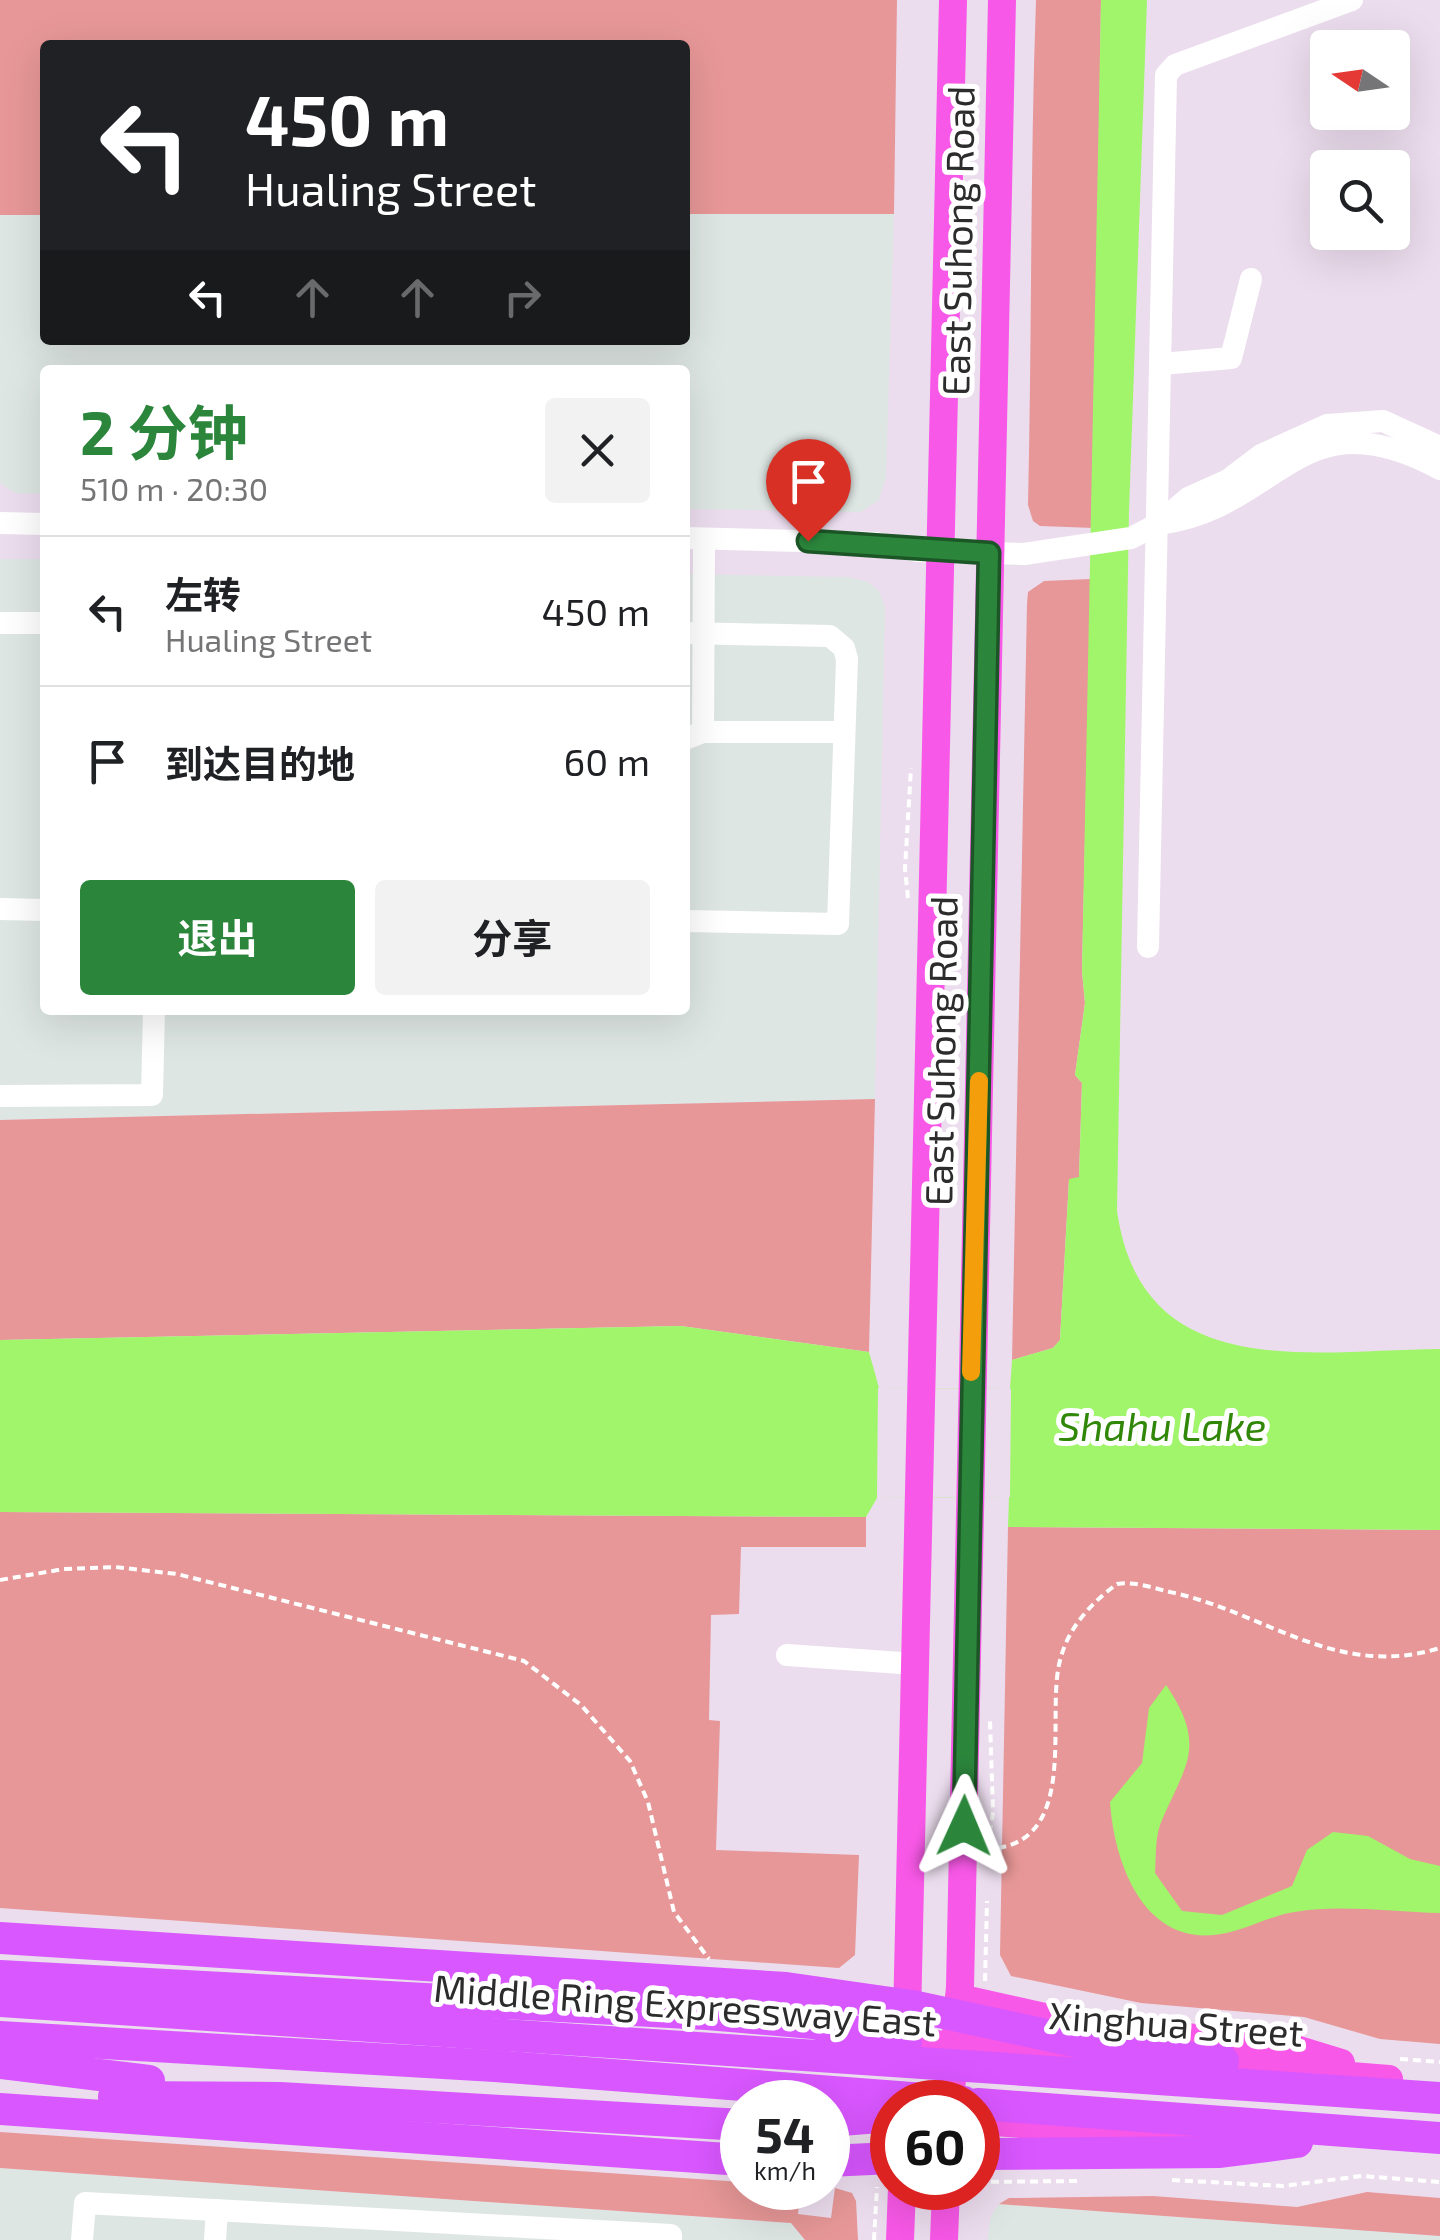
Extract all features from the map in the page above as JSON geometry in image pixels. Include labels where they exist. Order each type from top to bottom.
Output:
[{"type":"highway","points":[[0,1938],[786,1988],[859,1997],[1112,2049],[1227,2062],[1440,2098]]},
{"type":"highway","points":[[0,1950],[303,1992]]},
{"type":"highway","points":[[0,1976],[765,2019],[871,2032],[906,2042]]},
{"type":"highway","name":"Middle Ring Expressway East","points":[[0,2000],[1378,2085]]},
{"type":"highway","points":[[765,2019],[783,2042],[789,2080]]},
{"type":"highway","name":"Middle Ring Expressway East","points":[[0,2037],[495,2066],[870,2095]]},
{"type":"highway","points":[[0,2064],[280,2098]]},
{"type":"highway","points":[[0,2091],[280,2098],[720,2125]]},
{"type":"highway","points":[[1000,2106],[1440,2138]]},
{"type":"highway","points":[[0,2109],[720,2158]]},
{"type":"highway","points":[[1000,2154],[1220,2152],[1363,2133]]},
{"type":"main road","name":"East Suhong Road","points":[[906,2080],[953,0]]},
{"type":"main road","name":"East Suhong Road","points":[[952,2080],[959,1998],[1002,0]]},
{"type":"main road","points":[[959,1998],[1088,2027],[1292,2048],[1378,2085]]},
{"type":"main road","name":"Xinghua Street","points":[[906,2042],[1378,2085],[1440,2082]]},
{"type":"main road","points":[[1000,2123],[1440,2153]]},
{"type":"main road","points":[[900,2240],[901,2210]]},
{"type":"main road","points":[[944,2240],[945,2210]]},
{"type":"street","points":[[1148,947],[1166,74],[1174,65],[1352,0]]},
{"type":"street","points":[[1161,364],[1231,358],[1251,279]]},
{"type":"street","points":[[842,732],[694,736],[695,538],[876,543],[942,551],[1024,554],[1131,538],[1158,524],[1188,498],[1228,480],[1261,455],[1327,425],[1383,421],[1440,447]]},
{"type":"street","points":[[1158,524],[1194,520],[1216,510],[1281,467],[1326,447],[1383,443],[1440,469]]},
{"type":"street","points":[[0,523],[40,524]]},
{"type":"street","points":[[0,623],[40,623]]},
{"type":"street","points":[[690,920],[838,924],[847,659],[839,641],[830,636],[694,633]]},
{"type":"street","points":[[0,909],[40,910]]},
{"type":"street","points":[[0,1096],[152,1095],[154,1015]]},
{"type":"street","points":[[787,1655],[916,1664]]},
{"type":"street","points":[[82,2240],[84,2203],[672,2235],[671,2240]]},
{"type":"street","points":[[215,2240],[216,2210]]},
{"type":"path","points":[[0,1580],[64,1569],[115,1568],[177,1574],[524,1661],[581,1705],[630,1761],[648,1802],[674,1912],[714,1965]]},
{"type":"path","points":[[998,1848],[1022,1839],[1044,1815],[1057,1754],[1056,1683],[1061,1656],[1078,1623],[1117,1584],[1204,1599],[1289,1638],[1346,1652],[1408,1655],[1440,1648]]},
{"type":"path","points":[[1169,2180],[1283,2186],[1362,2176],[1440,2182]]},
{"type":"path","points":[[1000,2182],[1094,2180]]},
{"type":"shaded area","points":[[0,0],[897,0],[894,214],[690,214],[690,40],[40,40],[40,215],[0,215]]},
{"type":"shaded area","points":[[1036,0],[1101,0],[1094,528],[1040,526],[1033,521],[1028,505]]},
{"type":"shaded area","points":[[690,214],[894,214],[886,477],[879,500],[861,512],[690,509],[690,365],[40,365],[40,494],[15,493],[0,483],[0,215],[40,215],[40,345],[690,345]]},
{"type":"shaded area","points":[[0,559],[40,559],[40,1015],[690,1015],[690,574],[848,577],[868,582],[879,591],[885,607],[875,1099],[0,1120]]},
{"type":"shaded area","points":[[1091,579],[1082,971],[1085,1003],[1075,1075],[1082,1083],[1079,1178],[1069,1180],[1060,1340],[1053,1348],[1012,1360],[1028,592],[1044,581]]},
{"type":"shaded area","points":[[875,1099],[869,1352],[681,1326],[0,1340],[0,1120]]},
{"type":"shaded area","points":[[0,1512],[866,1517],[866,1547],[741,1547],[739,1614],[711,1615],[709,1720],[720,1721],[716,1850],[859,1855],[855,1955],[839,1968],[0,1908]]},
{"type":"shaded area","points":[[1008,1527],[1440,1530],[1440,2044],[1380,2039],[1304,2017],[1141,2003],[1011,1976],[1000,1955]]},
{"type":"shaded area","points":[[0,2132],[720,2181],[720,2210],[798,2210],[798,2214],[831,2218],[832,2210],[850,2210],[852,2193],[858,2240],[805,2240],[791,2223],[0,2168]]},
{"type":"shaded area","points":[[0,2168],[791,2223],[805,2240],[0,2240]]},
{"type":"shaded area","points":[[1367,2192],[1440,2198],[1440,2236],[1000,2203],[1009,2198],[1153,2196],[1297,2207]]},
{"type":"shaded area","points":[[1000,2204],[1440,2236],[1440,2240],[987,2240],[991,2215],[1000,2210]]},
{"type":"water","name":"Shahu Lake","points":[[1101,0],[1147,0],[1129,512],[1117,1211],[1133,1267],[1160,1306],[1196,1331],[1239,1346],[1287,1352],[1440,1349],[1440,1530],[1008,1527],[1009,1497],[877,1498],[866,1517],[0,1512],[0,1340],[681,1326],[869,1352],[879,1388],[1010,1389],[1012,1360],[1053,1348],[1060,1340],[1069,1179],[1079,1177],[1082,1083],[1075,1075],[1085,1003],[1082,971]]},
{"type":"water","points":[[1166,1685],[1187,1725],[1189,1741],[1184,1771],[1158,1831],[1155,1873],[1182,1911],[1222,1915],[1292,1886],[1307,1850],[1333,1832],[1368,1836],[1410,1859],[1440,1866],[1440,1913],[1312,1910],[1214,1935],[1189,1934],[1151,1912],[1126,1872],[1110,1802],[1142,1763],[1149,1708]]},
{"type":"pier","points":[[878,1388],[1011,1389],[1010,1497],[877,1498]]},
{"type":"slow traffic","points":[[971,1372],[979,1081]]},
{"type":"route","points":[[808,541],[989,553],[964,1826]]}]
